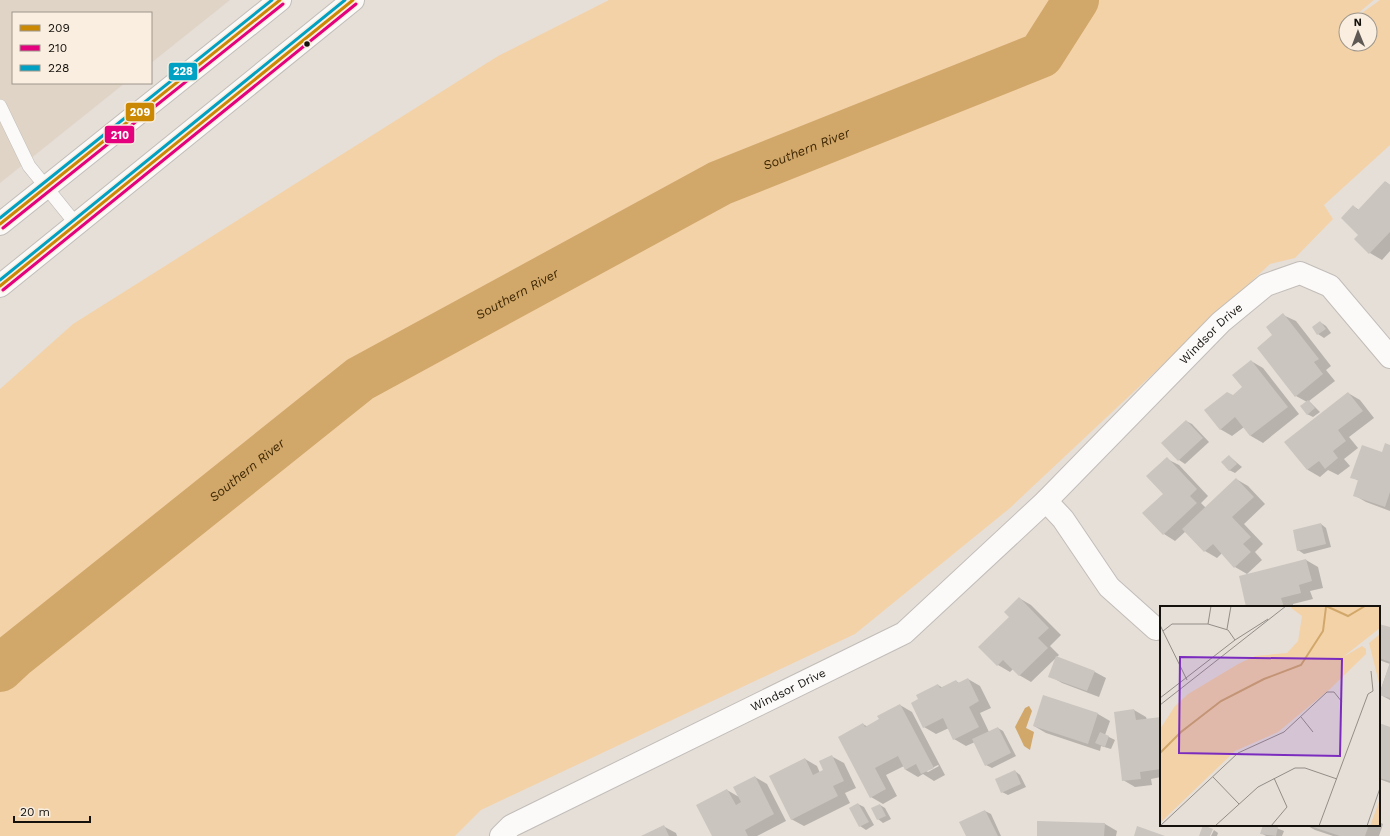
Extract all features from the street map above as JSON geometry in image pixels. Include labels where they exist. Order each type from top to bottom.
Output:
[{"type":"street","points":[[0,224],[280,0]]},
{"type":"street","points":[[0,286],[353,0]]},
{"type":"street","name":"Windsor Drive","points":[[501,836],[511,826],[904,633],[1046,501],[1221,322],[1266,285],[1300,273],[1330,286],[1390,357]]},
{"type":"street","points":[[1046,501],[1063,519],[1109,587],[1156,629]]},
{"type":"lane","points":[[0,106],[29,166],[76,224]]},
{"type":"shaded area","points":[[0,0],[230,0],[152,62],[152,12],[12,12],[12,84],[124,84],[0,183]]},
{"type":"shaded area","points":[[609,0],[1374,0],[1360,12],[1338,12],[1338,52],[1378,52],[1378,12],[1363,12],[1380,0],[1390,0],[1390,145],[1324,205],[1333,219],[1295,258],[1270,264],[1010,508],[855,634],[481,810],[455,836],[0,836],[0,389],[73,324],[498,56]]},
{"type":"shaded area","points":[[1029,706],[1032,711],[1026,728],[1034,732],[1030,750],[1024,746],[1015,727],[1025,708]]},
{"type":"building","points":[[1385,181],[1390,185],[1390,232],[1369,254],[1354,239],[1358,235],[1341,218],[1353,205],[1358,210]]},
{"type":"building","points":[[1283,313],[1319,359],[1314,362],[1323,374],[1295,397],[1257,348],[1272,335],[1266,327]]},
{"type":"building","points":[[1320,321],[1326,329],[1317,335],[1312,327]]},
{"type":"building","points":[[1251,360],[1288,407],[1250,436],[1235,417],[1220,430],[1204,410],[1227,392],[1233,395],[1242,387],[1232,375]]},
{"type":"building","points":[[1348,392],[1363,411],[1338,430],[1346,441],[1333,451],[1338,458],[1325,469],[1319,461],[1307,470],[1284,442]]},
{"type":"building","points":[[1308,400],[1315,408],[1307,415],[1300,406]]},
{"type":"building","points":[[1186,420],[1203,438],[1178,461],[1161,443]]},
{"type":"building","points":[[1385,443],[1390,445],[1390,492],[1385,507],[1353,496],[1358,480],[1350,478],[1362,445],[1382,452]]},
{"type":"building","points":[[1229,455],[1237,464],[1229,471],[1221,462]]},
{"type":"building","points":[[1167,457],[1197,489],[1190,496],[1197,503],[1163,535],[1142,513],[1163,494],[1146,476]]},
{"type":"building","points":[[1236,478],[1254,497],[1232,517],[1251,537],[1243,544],[1251,552],[1234,568],[1213,544],[1204,552],[1182,529]]},
{"type":"building","points":[[1321,523],[1326,544],[1297,551],[1293,530]]},
{"type":"building","points":[[1306,559],[1312,581],[1299,585],[1301,593],[1281,598],[1284,606],[1246,606],[1239,576]]},
{"type":"building","points":[[1019,597],[1049,628],[1038,638],[1048,648],[1019,676],[1003,660],[997,666],[978,647],[1009,617],[1004,612]]},
{"type":"building","points":[[1380,624],[1390,627],[1390,662],[1380,658]]},
{"type":"building","points":[[1056,656],[1095,671],[1087,691],[1048,677]]},
{"type":"building","points":[[1390,662],[1390,698],[1380,695]]},
{"type":"building","points":[[968,678],[979,701],[969,707],[979,727],[953,740],[943,718],[923,728],[911,703],[918,699],[916,695],[938,684],[940,688],[956,680],[958,683]]},
{"type":"building","points":[[1043,695],[1098,713],[1088,744],[1033,726]]},
{"type":"building","points":[[900,704],[934,768],[921,774],[916,764],[905,770],[898,756],[875,768],[886,789],[870,798],[838,737],[863,723],[865,727],[879,719],[877,716]]},
{"type":"building","points":[[1134,709],[1136,720],[1160,717],[1160,769],[1140,772],[1141,779],[1122,781],[1114,712]]},
{"type":"building","points":[[1380,723],[1390,727],[1390,781],[1380,778]]},
{"type":"building","points":[[998,727],[1011,753],[985,766],[972,739]]},
{"type":"building","points":[[1100,732],[1109,736],[1105,747],[1095,743]]},
{"type":"building","points":[[832,755],[844,781],[833,786],[838,796],[791,820],[769,776],[805,758],[813,775],[823,770],[819,761]]},
{"type":"building","points":[[1015,770],[1021,784],[1001,793],[995,779]]},
{"type":"building","points":[[755,776],[774,814],[745,830],[748,836],[712,836],[696,805],[727,789],[736,805],[741,802],[733,787]]},
{"type":"building","points":[[858,803],[869,822],[859,827],[849,808]]},
{"type":"building","points":[[880,804],[886,816],[877,820],[871,808]]},
{"type":"building","points":[[985,810],[998,836],[966,836],[959,822]]},
{"type":"building","points":[[1037,821],[1105,823],[1104,836],[1037,836]]},
{"type":"building","points":[[664,825],[669,836],[641,836]]},
{"type":"building","points":[[1137,826],[1165,836],[1134,836]]},
{"type":"building","points":[[1203,826],[1213,829],[1210,836],[1199,836]]},
{"type":"building","points":[[1263,826],[1278,827],[1276,836],[1260,834]]},
{"type":"building","points":[[1310,826],[1369,826],[1365,836],[1340,836]]},
{"type":"waterway","name":"Southern River","points":[[0,669],[15,655],[360,379],[720,183],[1041,55],[1076,0]]},
{"type":"transit line","name":"228","points":[[0,218],[272,0]]},
{"type":"transit line","name":"209","points":[[0,224],[280,0]]},
{"type":"transit line","name":"228","points":[[0,280],[345,0]]},
{"type":"transit line","name":"209","points":[[0,286],[353,0]]},
{"type":"transit line","name":"210","points":[[3,228],[283,4]]},
{"type":"transit line","name":"210","points":[[3,290],[356,4]]}]
